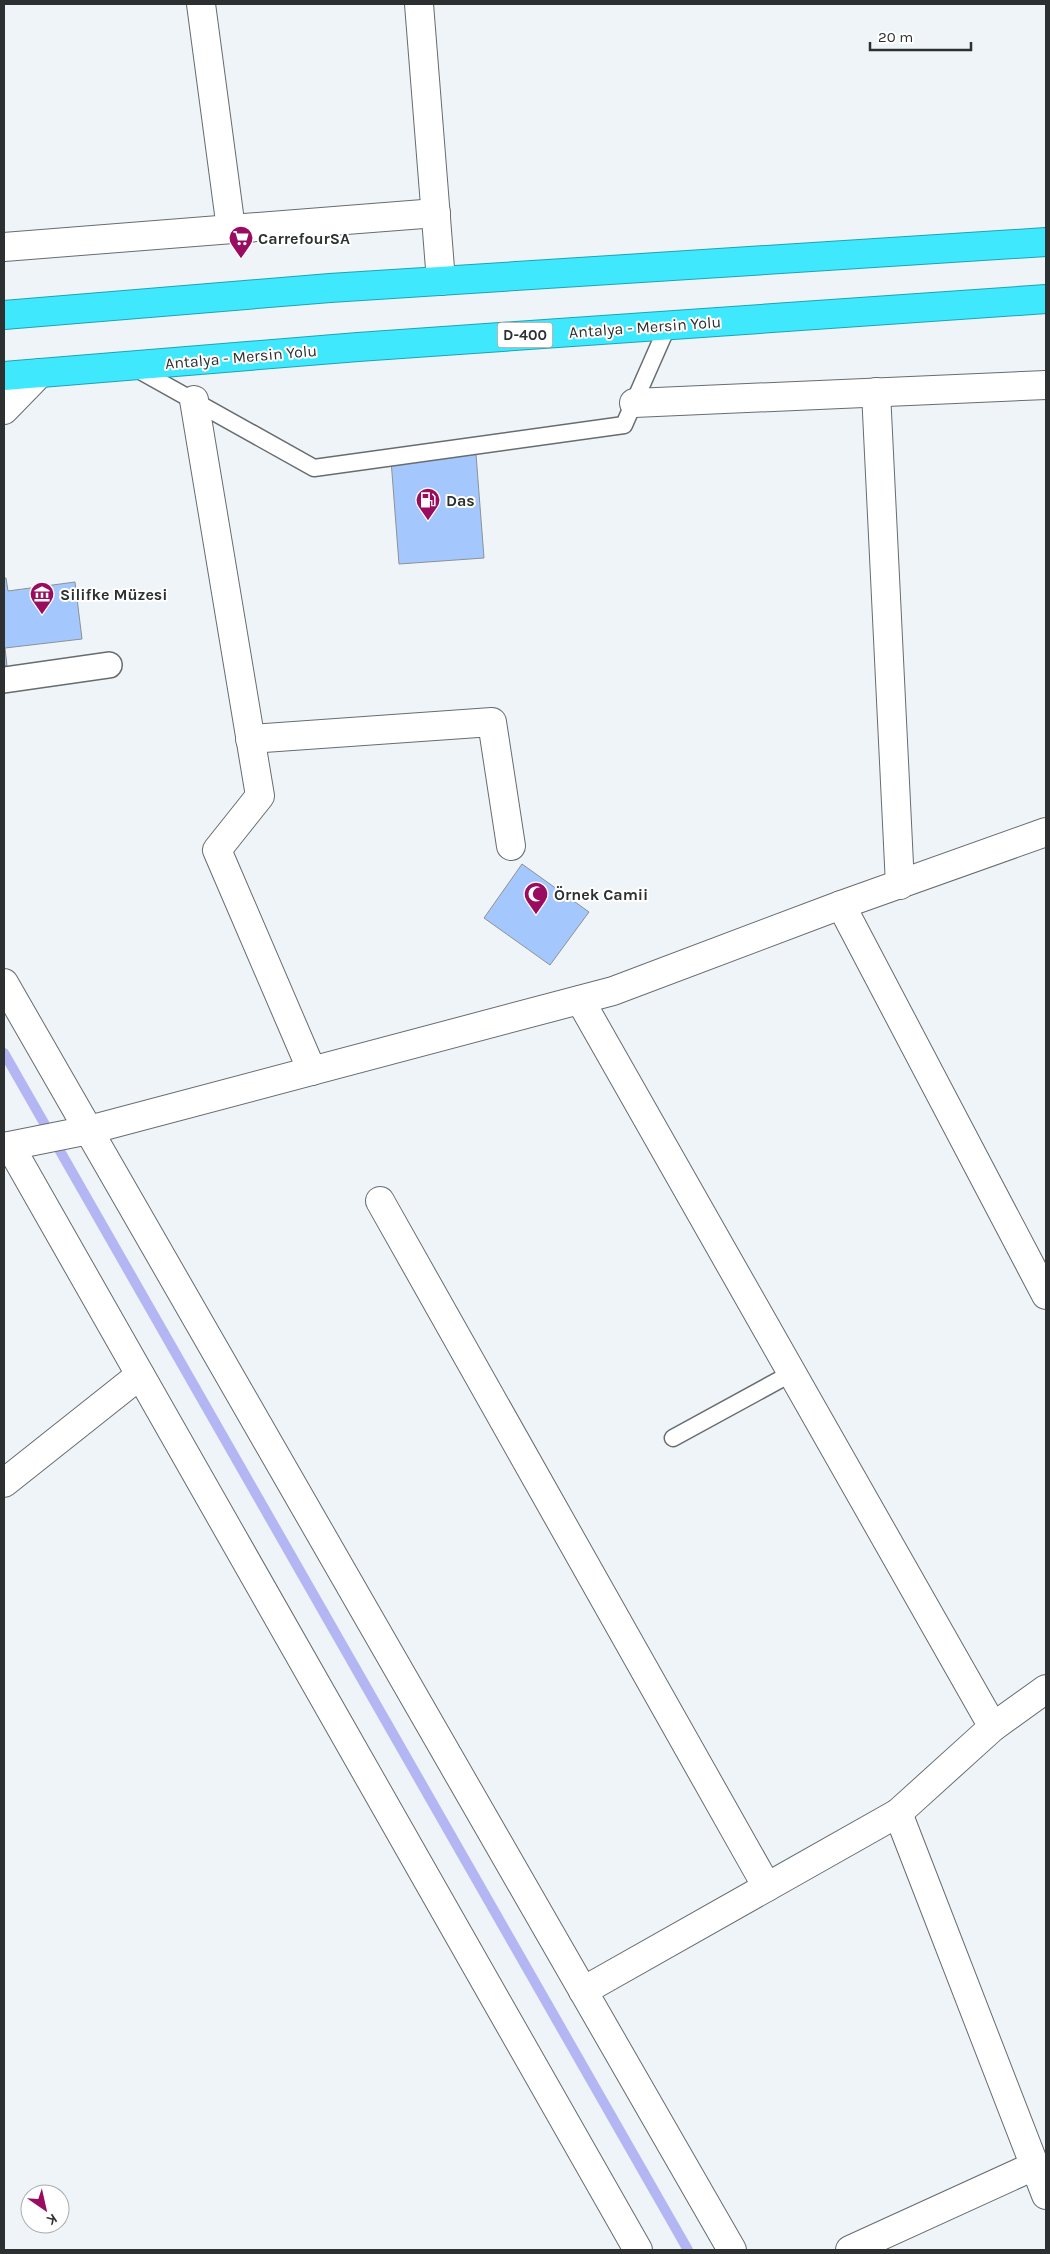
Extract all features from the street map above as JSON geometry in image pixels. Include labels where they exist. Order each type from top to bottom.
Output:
[{"type":"highway","points":[[4,315],[320,289],[1046,242]]},
{"type":"highway","name":"Antalya - Mersin Yolu","points":[[4,376],[668,325],[1046,299]]},
{"type":"street","points":[[201,4],[231,229]]},
{"type":"street","points":[[419,4],[441,282]]},
{"type":"street","points":[[4,247],[436,213]]},
{"type":"street","points":[[4,410],[40,373]]},
{"type":"street","points":[[634,403],[1046,385]]},
{"type":"street","points":[[876,392],[900,885]]},
{"type":"street","points":[[194,400],[260,796],[217,850],[312,1071]]},
{"type":"street","points":[[4,680],[109,665]]},
{"type":"street","points":[[250,739],[492,722],[511,846]]},
{"type":"street","points":[[638,2250],[140,1375],[7,1147],[89,1130],[613,991],[1046,832]]},
{"type":"street","points":[[841,906],[1046,1295]]},
{"type":"street","points":[[4,983],[732,2250]]},
{"type":"street","points":[[580,1000],[993,1727]]},
{"type":"street","points":[[380,1201],[767,1887]]},
{"type":"street","points":[[4,1483],[140,1375]]},
{"type":"street","points":[[583,1991],[898,1813],[993,1727],[1046,1688]]},
{"type":"street","points":[[898,1813],[1046,2195]]},
{"type":"street","points":[[850,2250],[1034,2166]]},
{"type":"lane","points":[[131,365],[314,468],[624,425],[668,325]]},
{"type":"lane","points":[[673,1438],[792,1373]]},
{"type":"building","points":[[476,454],[484,558],[399,564],[391,460]]},
{"type":"building","name":"Silifke Müzesi","points":[[4,578],[6,578],[8,591],[75,582],[82,639],[5,648],[7,666],[4,666]]},
{"type":"building","name":"Örnek Camii","points":[[522,864],[589,912],[550,965],[484,918]]},
{"type":"waterway","points":[[4,1053],[688,2250]]},
{"type":"place","name":"CarrefourSA","points":[[241,259]]},
{"type":"place","name":"Das","points":[[428,521]]},
{"type":"place","name":"Silifke Müzesi","points":[[42,615]]},
{"type":"place","name":"Örnek Camii","points":[[536,915]]}]
